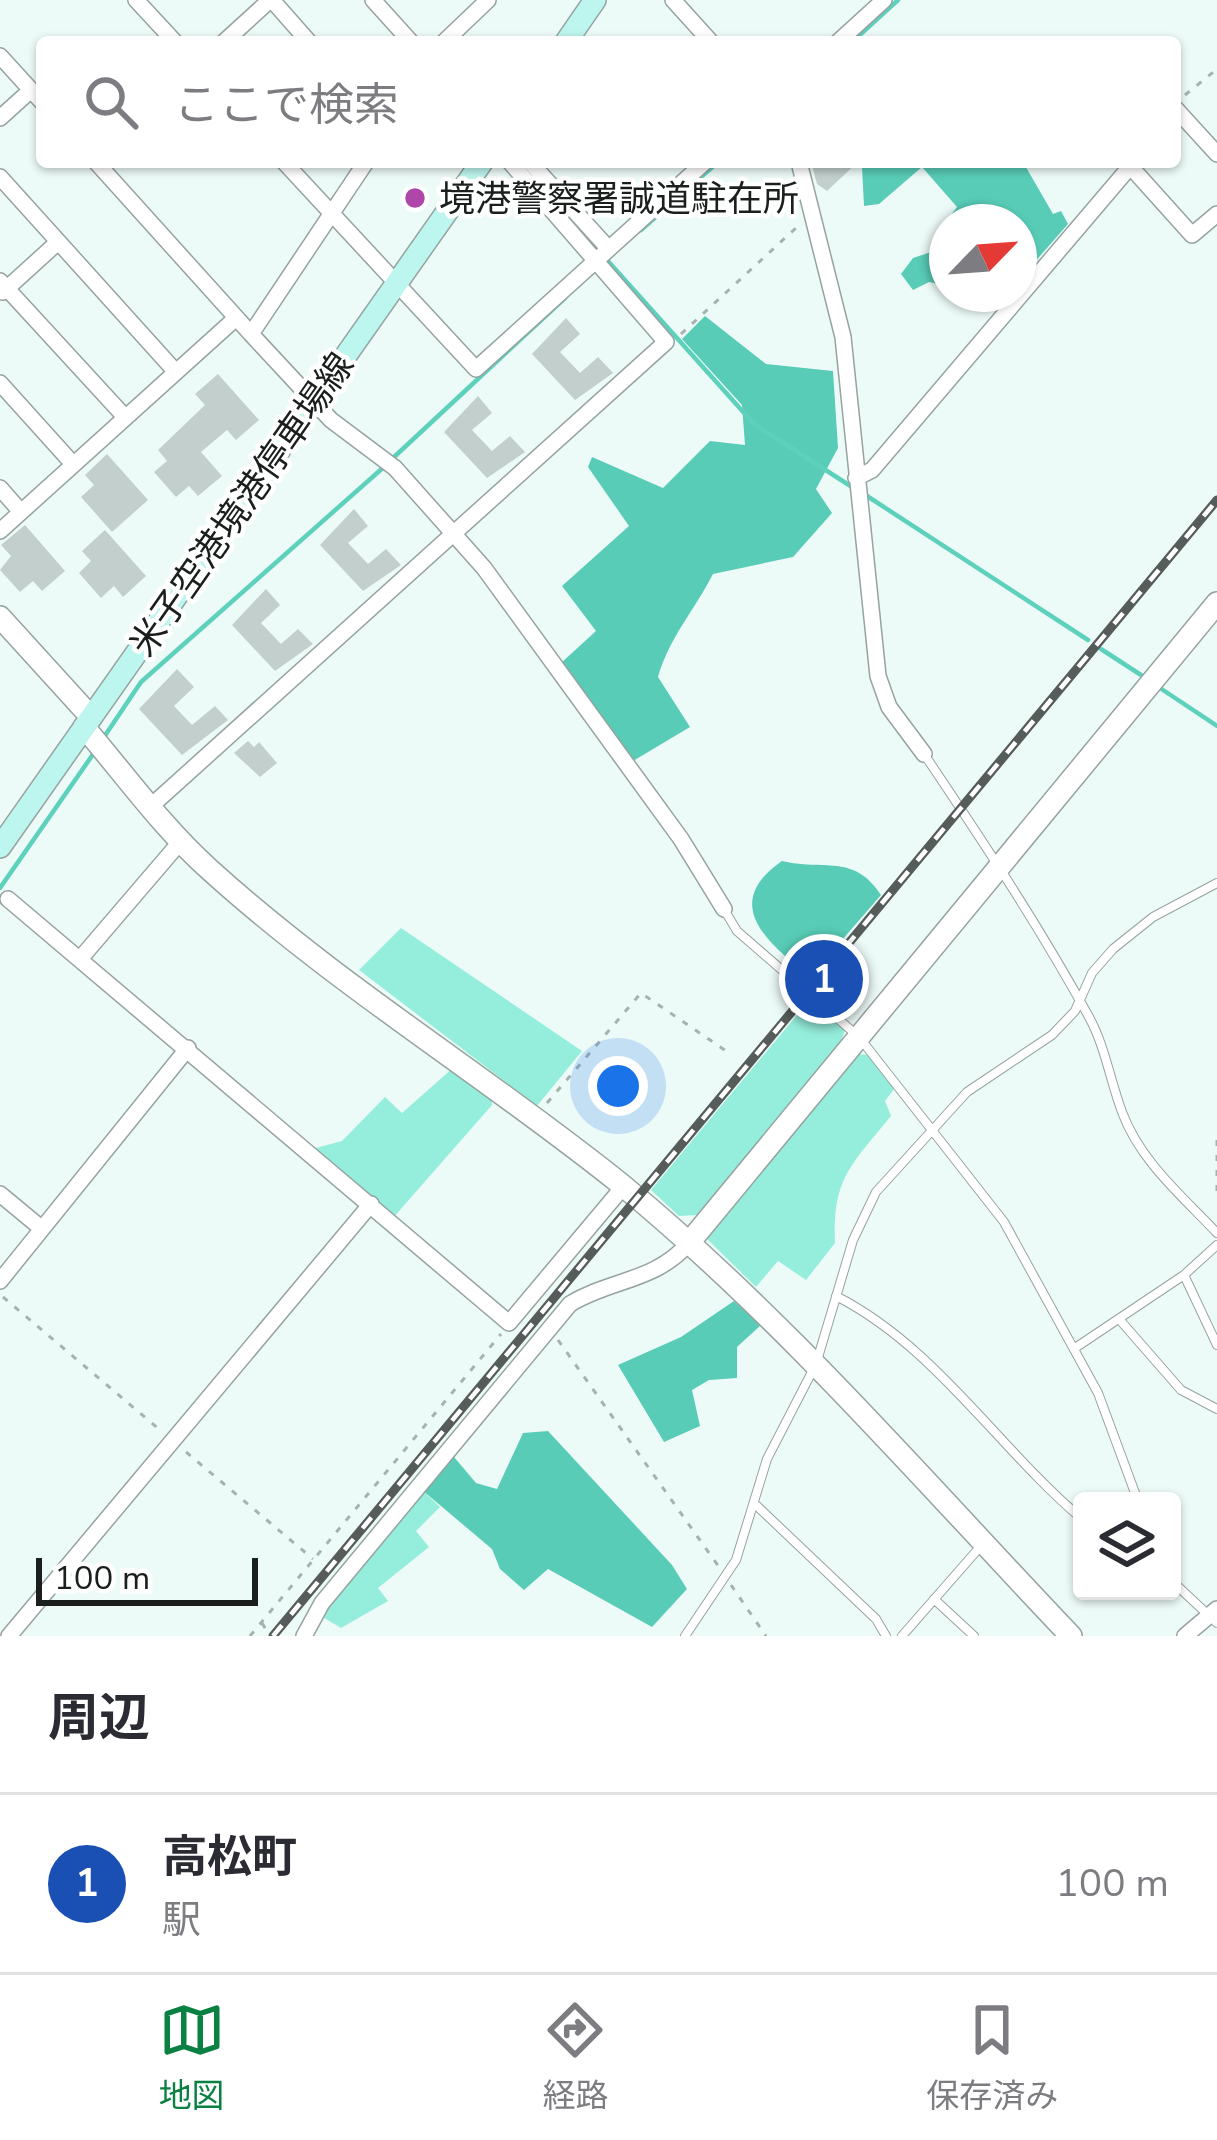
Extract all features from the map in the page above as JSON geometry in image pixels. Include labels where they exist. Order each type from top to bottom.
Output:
[{"type":"main road","points":[[570,36],[595,0]]},
{"type":"main road","name":"米子空港境港停車場線","points":[[0,847],[478,168]]},
{"type":"street","points":[[136,0],[170,36]]},
{"type":"street","points":[[231,36],[271,0],[304,36]]},
{"type":"street","points":[[373,0],[406,36]]},
{"type":"street","points":[[673,0],[706,36]]},
{"type":"street","points":[[845,36],[884,0]]},
{"type":"street","points":[[450,36],[481,2]]},
{"type":"street","points":[[0,56],[36,95]]},
{"type":"street","points":[[0,118],[36,97]]},
{"type":"street","points":[[1181,114],[1217,154]]},
{"type":"street","points":[[101,168],[312,402],[395,468],[454,534],[525,622],[681,839],[724,910]]},
{"type":"street","points":[[289,168],[476,369],[698,168]]},
{"type":"street","points":[[251,334],[362,168]]},
{"type":"street","points":[[516,168],[602,254]]},
{"type":"street","points":[[150,807],[666,342],[535,168]]},
{"type":"street","points":[[801,168],[843,337],[878,676],[889,707],[924,754]]},
{"type":"street","points":[[856,478],[872,470],[1129,168]]},
{"type":"street","points":[[1135,168],[1192,235],[1217,214]]},
{"type":"street","points":[[0,177],[175,370]]},
{"type":"street","points":[[58,242],[2,288],[124,417]]},
{"type":"street","points":[[0,531],[236,318]]},
{"type":"street","points":[[0,383],[73,464]]},
{"type":"street","points":[[0,488],[21,512]]},
{"type":"street","points":[[304,1636],[322,1603],[581,1297],[663,1270],[688,1244],[1217,603]]},
{"type":"street","points":[[0,617],[88,722],[150,807],[232,890],[536,1119],[688,1244],[816,1364],[1071,1636]]},
{"type":"street","points":[[80,958],[181,841]]},
{"type":"street","points":[[8,899],[509,1324],[623,1187]]},
{"type":"street","points":[[0,1282],[188,1048]]},
{"type":"street","points":[[0,1194],[41,1228]]},
{"type":"street","points":[[9,1636],[371,1204]]},
{"type":"street","points":[[1185,1636],[1214,1616]]},
{"type":"lane","points":[[924,754],[1000,864],[1097,1031],[1123,1115],[1146,1158],[1217,1233]]},
{"type":"lane","points":[[685,1636],[727,1578],[756,1505],[767,1460],[816,1364],[864,1210],[967,1092],[1052,1035],[1113,949],[1153,917],[1217,883]]},
{"type":"lane","points":[[724,910],[737,931],[859,1036],[1004,1222],[1099,1393],[1135,1492]]},
{"type":"lane","points":[[1075,1348],[1184,1274],[1217,1245]]},
{"type":"lane","points":[[1184,1274],[1217,1345]]},
{"type":"lane","points":[[836,1295],[883,1321],[1073,1510]]},
{"type":"lane","points":[[1119,1319],[1181,1390],[1217,1409]]},
{"type":"lane","points":[[756,1505],[876,1619],[886,1636]]},
{"type":"lane","points":[[902,1636],[983,1543]]},
{"type":"lane","points":[[1181,1588],[1214,1616]]},
{"type":"lane","points":[[934,1599],[974,1636]]},
{"type":"path","points":[[1181,102],[1217,69]]},
{"type":"path","points":[[679,335],[812,213]]},
{"type":"path","points":[[536,1119],[641,993],[732,1055]]},
{"type":"path","points":[[1217,1140],[1217,1193]]},
{"type":"path","points":[[0,1294],[313,1559]]},
{"type":"path","points":[[250,1636],[509,1324]]},
{"type":"path","points":[[549,1330],[766,1636]]},
{"type":"path","points":[[261,1622],[270,1636]]},
{"type":"green space","points":[[862,168],[921,168],[879,204],[864,206]]},
{"type":"green space","points":[[923,168],[1026,168],[1053,214],[1061,211],[1068,224],[1037,259],[1037,204],[954,204]]},
{"type":"green space","points":[[929,253],[929,282],[913,290],[901,274],[913,258]]},
{"type":"green space","points":[[705,316],[766,364],[833,371],[838,448],[816,489],[832,513],[793,557],[713,574],[675,637],[658,677],[690,727],[633,761],[561,663],[596,631],[562,586],[629,526],[588,467],[592,457],[663,488],[710,441],[745,445],[742,405],[682,339]]},
{"type":"green space","points":[[782,861],[849,868],[881,895],[810,977],[767,938],[752,909],[763,877]]},
{"type":"green space","points":[[401,928],[582,1051],[537,1106],[359,970]]},
{"type":"green space","points":[[819,1002],[845,1030],[840,1045],[698,1215],[679,1216],[651,1190],[807,1003]]},
{"type":"green space","points":[[855,1054],[869,1055],[894,1089],[885,1101],[891,1116],[847,1173],[837,1202],[835,1243],[806,1280],[778,1261],[756,1287],[706,1238]]},
{"type":"green space","points":[[454,1067],[491,1095],[492,1105],[393,1218],[312,1149],[342,1141],[385,1097],[402,1113]]},
{"type":"green space","points":[[734,1301],[761,1325],[737,1347],[737,1378],[709,1380],[692,1390],[700,1426],[664,1442],[618,1365],[681,1337]]},
{"type":"green space","points":[[548,1431],[672,1565],[687,1589],[652,1627],[548,1569],[524,1590],[500,1569],[492,1549],[422,1490],[454,1457],[476,1483],[497,1489],[523,1433]]},
{"type":"green space","points":[[422,1490],[440,1507],[416,1531],[429,1547],[378,1588],[388,1601],[341,1628],[321,1616]]},
{"type":"building","points":[[813,168],[852,168],[827,191],[817,184]]},
{"type":"building","points":[[566,318],[580,334],[560,352],[580,373],[598,357],[613,373],[575,400],[532,354]]},
{"type":"building","points":[[218,374],[259,420],[236,440],[227,430],[201,452],[222,476],[198,496],[189,486],[176,497],[154,472],[167,461],[158,450],[205,405],[195,394]]},
{"type":"building","points":[[478,396],[492,413],[472,430],[492,451],[510,436],[525,452],[487,478],[444,432]]},
{"type":"building","points":[[107,454],[148,500],[112,532],[81,497],[94,485],[85,475]]},
{"type":"building","points":[[354,509],[368,526],[348,543],[368,564],[386,549],[401,565],[363,591],[320,545]]},
{"type":"building","points":[[25,525],[65,571],[42,591],[33,581],[20,592],[0,570],[11,556],[1,545]]},
{"type":"building","points":[[105,530],[146,576],[123,597],[114,586],[101,598],[79,573],[91,561],[82,551]]},
{"type":"building","points":[[266,589],[280,605],[261,623],[281,644],[298,629],[313,644],[275,671],[232,625]]},
{"type":"building","points":[[177,669],[194,687],[174,706],[192,725],[215,706],[228,720],[182,755],[139,709]]},
{"type":"building","points":[[248,741],[254,747],[259,742],[277,763],[260,777],[234,753]]},
{"type":"waterway","points":[[859,36],[898,0]]},
{"type":"waterway","points":[[641,230],[711,168]]},
{"type":"waterway","points":[[552,198],[588,238]]},
{"type":"waterway","points":[[607,260],[754,424],[852,487]]},
{"type":"waterway","points":[[393,458],[565,298]]},
{"type":"waterway","points":[[102,740],[141,682],[385,466]]},
{"type":"waterway","points":[[867,496],[1088,640]]},
{"type":"waterway","points":[[1101,649],[1141,675]]},
{"type":"waterway","points":[[1157,686],[1217,726]]},
{"type":"waterway","points":[[0,888],[96,750]]},
{"type":"railway","points":[[273,1636],[1217,500]]},
{"type":"place","name":"境港警察署誠道駐在所","points":[[415,198]]},
{"type":"place","name":"高松町","points":[[824,979]]}]
